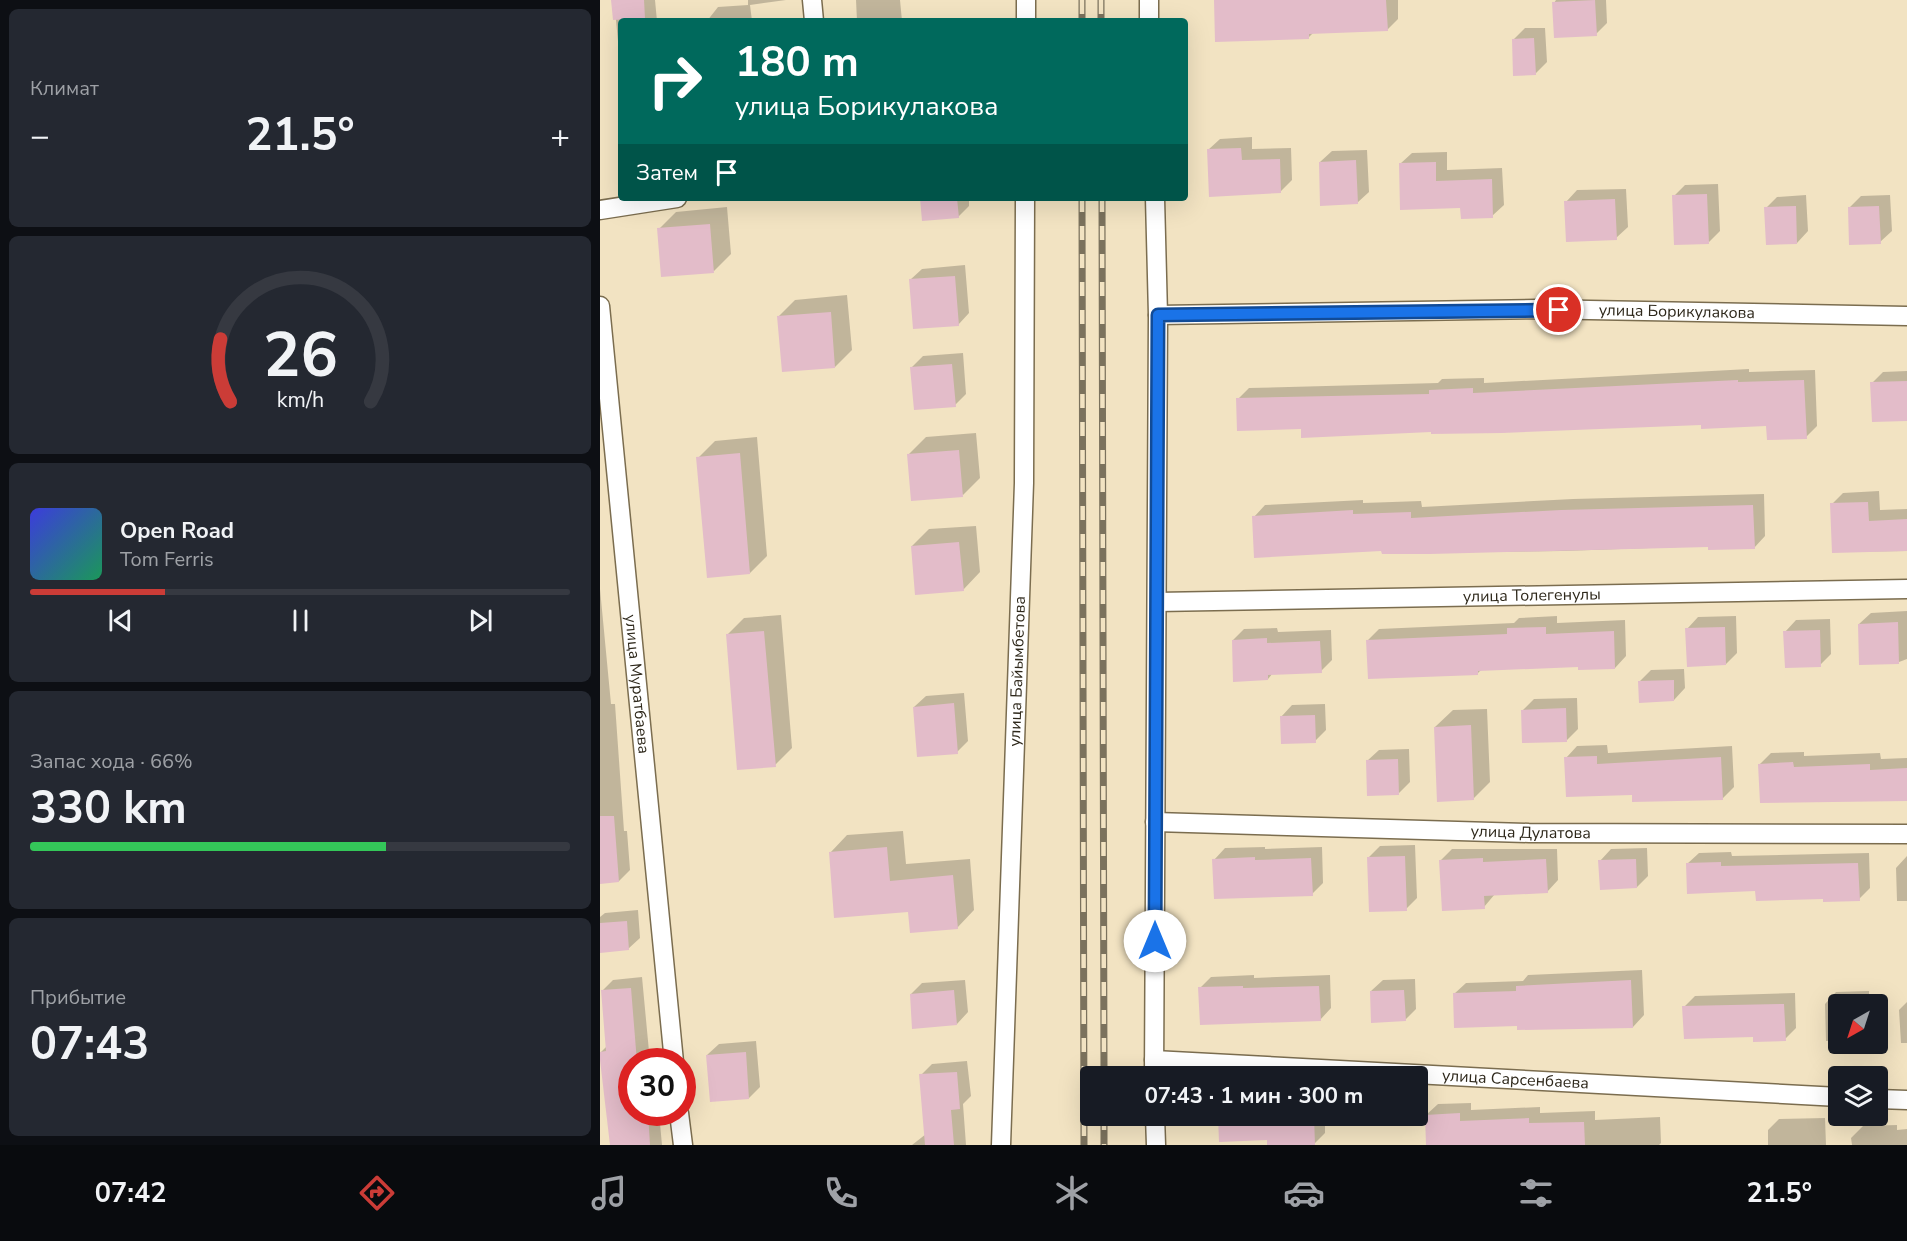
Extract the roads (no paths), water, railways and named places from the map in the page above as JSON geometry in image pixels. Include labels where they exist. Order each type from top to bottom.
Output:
[{"type":"street","points":[[812,0],[814,18]]},
{"type":"street","points":[[1026,0],[1026,18]]},
{"type":"street","points":[[1149,0],[1149,18]]},
{"type":"street","points":[[600,210],[658,201]]},
{"type":"street","name":"улица Байымбетова","points":[[1000,1145],[1023,495],[1025,201]]},
{"type":"street","points":[[1154,1066],[1158,315],[1155,201]]},
{"type":"street","name":"улица Муратбаева","points":[[600,306],[673,1048]]},
{"type":"street","name":"улица Борикулакова","points":[[1158,315],[1536,309],[1907,316]]},
{"type":"street","name":"улица Толегенулы","points":[[1157,602],[1907,589]]},
{"type":"street","name":"улица Дулатова","points":[[1155,822],[1529,833],[1907,834]]},
{"type":"street","name":"улица Сарсенбаева","points":[[1428,1080],[1828,1097]]},
{"type":"street","points":[[1888,1099],[1907,1100]]},
{"type":"street","points":[[681,1126],[683,1145]]},
{"type":"street","points":[[1155,1126],[1156,1145]]},
{"type":"railway","points":[[1082,0],[1082,18]]},
{"type":"railway","points":[[1101,0],[1101,18]]},
{"type":"railway","points":[[1082,201],[1084,1145]]},
{"type":"railway","points":[[1102,201],[1104,1066]]},
{"type":"railway","points":[[1104,1126],[1104,1145]]}]
